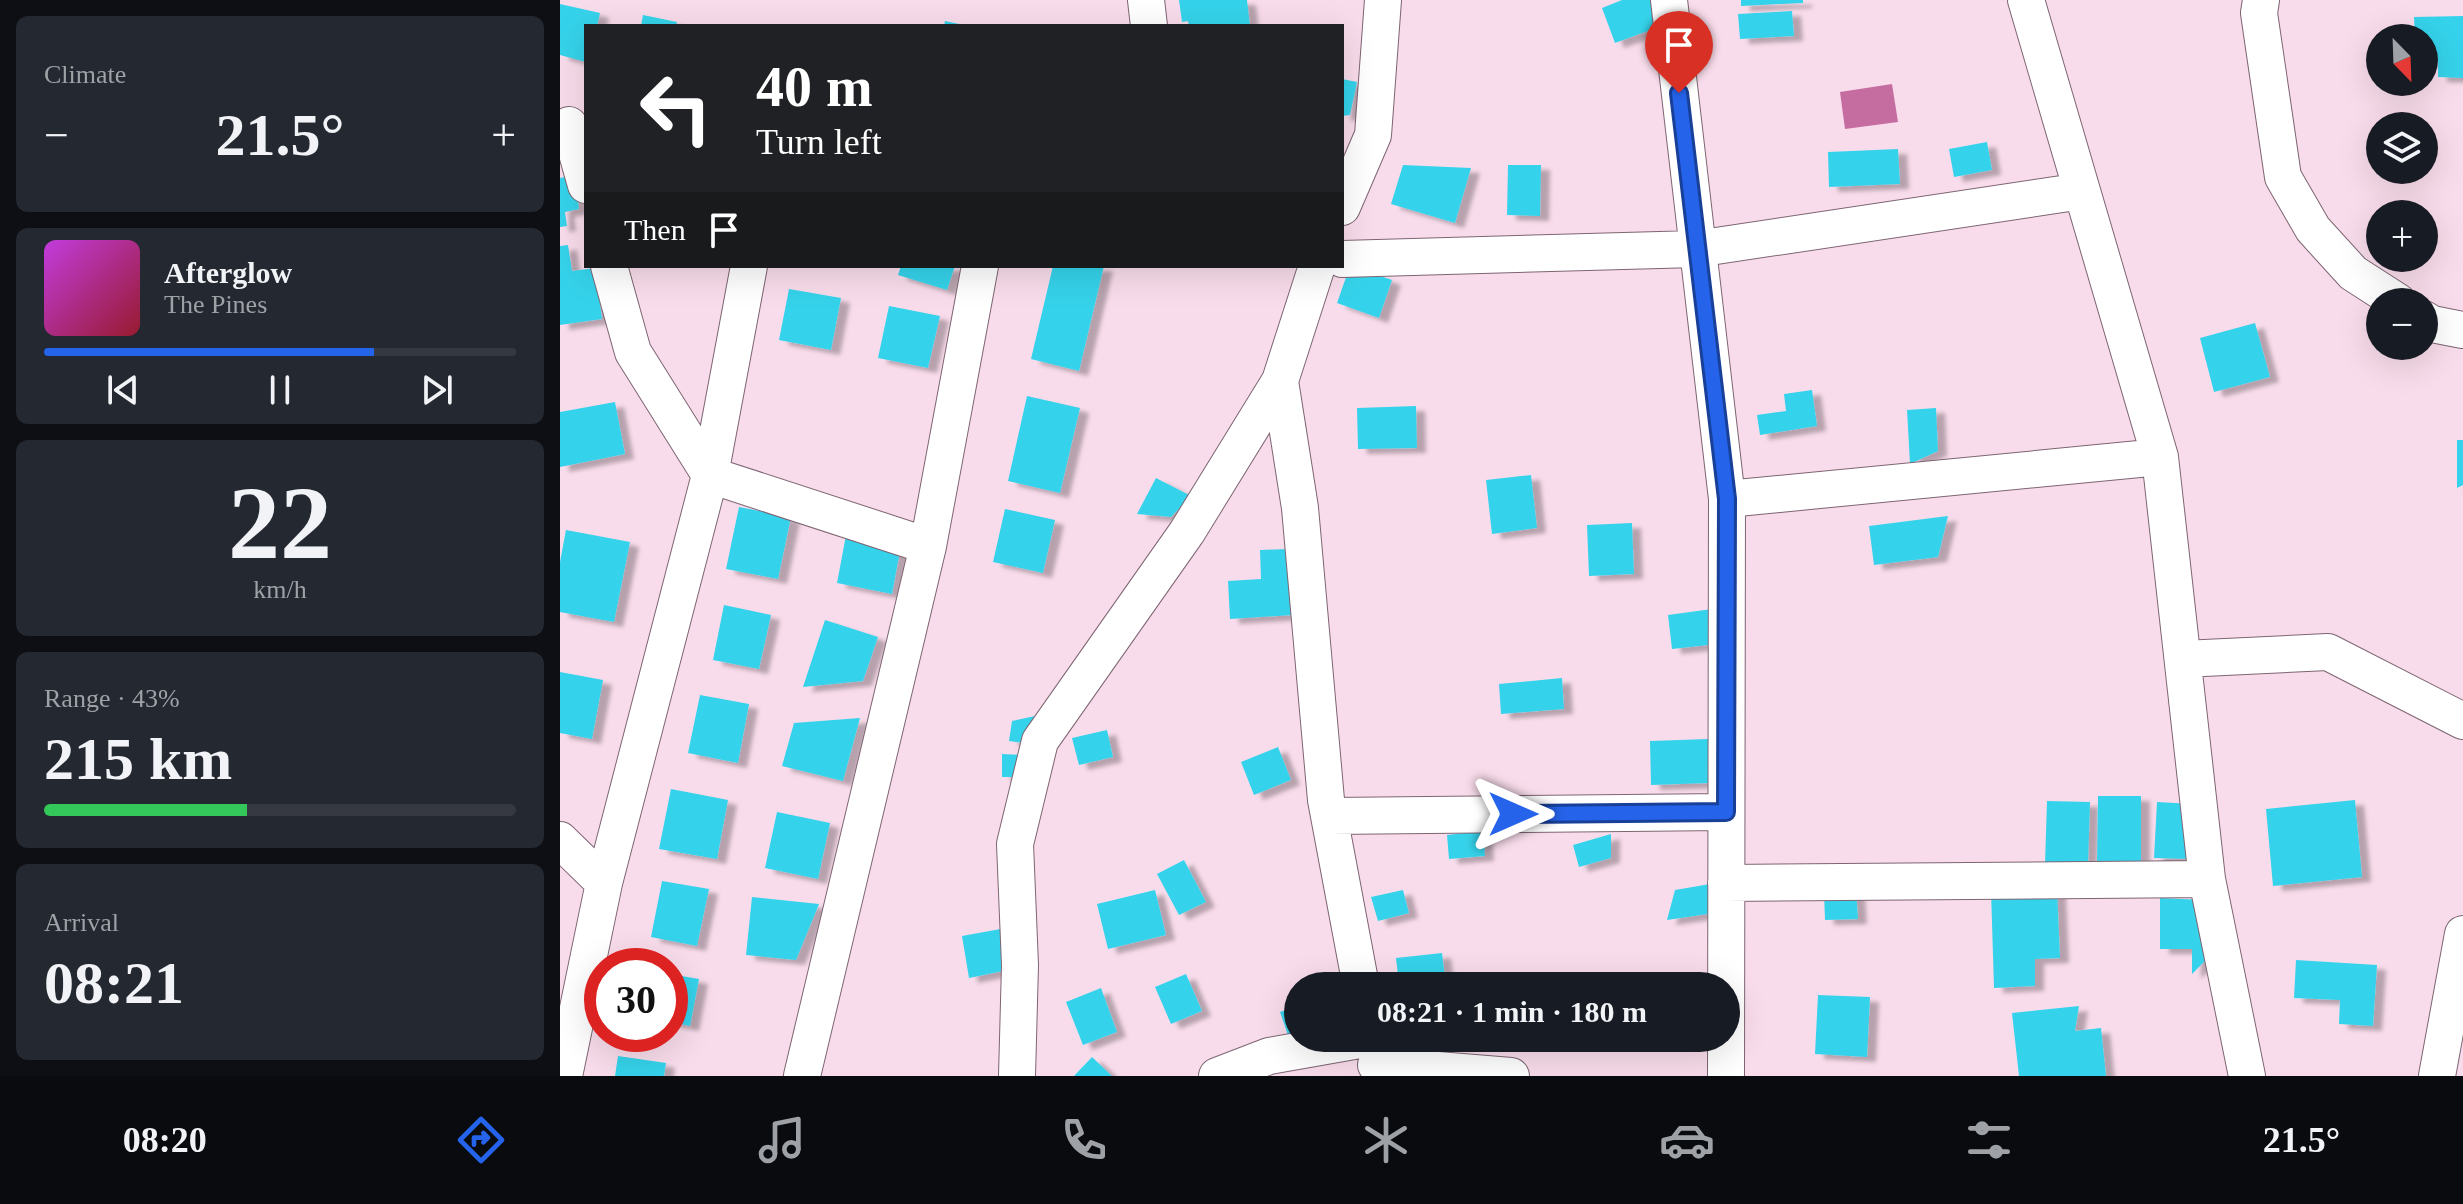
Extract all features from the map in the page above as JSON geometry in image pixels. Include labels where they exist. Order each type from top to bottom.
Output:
[{"type":"street","points":[[1146,0],[1149,24]]},
{"type":"street","points":[[1344,202],[1373,135],[1383,0]]},
{"type":"street","points":[[1669,0],[1727,499],[1726,1076]]},
{"type":"street","points":[[2026,0],[2160,457],[2207,879],[2247,1076]]},
{"type":"street","points":[[2261,0],[2259,13],[2283,177],[2313,229],[2353,273],[2376,288]]},
{"type":"street","points":[[572,126],[584,177]]},
{"type":"street","points":[[1344,259],[1696,249],[2082,191]]},
{"type":"street","points":[[610,268],[633,352],[710,475],[928,546]]},
{"type":"street","points":[[564,1076],[604,883],[710,475],[749,268]]},
{"type":"street","points":[[802,1076],[928,546],[980,268]]},
{"type":"street","points":[[1017,1076],[1020,965],[1015,844],[1040,741],[1187,532],[1280,381],[1316,268]]},
{"type":"street","points":[[2438,325],[2463,330]]},
{"type":"street","points":[[1280,381],[1300,508],[1330,816],[1358,972]]},
{"type":"street","points":[[1727,499],[2160,457]]},
{"type":"street","points":[[2183,659],[2328,652],[2463,721]]},
{"type":"street","points":[[1330,816],[1726,812]]},
{"type":"street","points":[[560,840],[604,883]]},
{"type":"street","points":[[1726,883],[2207,879]]},
{"type":"street","points":[[2437,1076],[2463,934]]},
{"type":"street","points":[[1217,1076],[1269,1056],[1374,1054],[1511,1076]]},
{"type":"shaded area","points":[[1892,84],[1898,122],[1845,129],[1840,92]]},
{"type":"building","points":[[1179,0],[1247,0],[1250,24],[1182,22]]},
{"type":"building","points":[[1622,0],[1655,0],[1664,25],[1615,43],[1602,8]]},
{"type":"building","points":[[1741,0],[1803,0],[1803,3],[1741,6]]},
{"type":"building","points":[[560,4],[600,13],[597,24],[584,24],[584,61],[560,55]]},
{"type":"building","points":[[1792,11],[1794,36],[1740,39],[1738,14]]},
{"type":"building","points":[[643,15],[677,22],[676,24],[641,24]]},
{"type":"building","points":[[2463,16],[2463,78],[2438,77],[2438,24],[2414,24],[2414,17]]},
{"type":"building","points":[[1344,79],[1357,82],[1350,115],[1344,116]]},
{"type":"building","points":[[1987,142],[1992,170],[1954,177],[1949,149]]},
{"type":"building","points":[[1898,149],[1900,184],[1829,187],[1828,152]]},
{"type":"building","points":[[1403,165],[1471,168],[1455,223],[1391,204]]},
{"type":"building","points":[[1508,165],[1541,165],[1540,216],[1507,215]]},
{"type":"building","points":[[574,175],[579,209],[565,212],[567,226],[560,227],[560,178]]},
{"type":"building","points":[[568,245],[572,271],[595,268],[602,319],[560,325],[560,246]]},
{"type":"building","points":[[1350,266],[1392,280],[1379,318],[1337,303]]},
{"type":"building","points":[[900,268],[954,268],[947,290],[898,275]]},
{"type":"building","points":[[1053,268],[1104,268],[1079,371],[1031,359]]},
{"type":"building","points":[[789,289],[841,298],[831,350],[779,340]]},
{"type":"building","points":[[889,306],[940,316],[928,368],[878,358]]},
{"type":"building","points":[[2255,323],[2270,377],[2214,392],[2200,338]]},
{"type":"building","points":[[1812,390],[1817,426],[1760,435],[1757,415],[1786,411],[1784,394]]},
{"type":"building","points":[[1027,396],[1080,408],[1060,493],[1008,481]]},
{"type":"building","points":[[615,402],[625,454],[560,467],[560,412]]},
{"type":"building","points":[[1416,406],[1417,448],[1358,449],[1357,408]]},
{"type":"building","points":[[1936,408],[1938,451],[1910,464],[1907,410]]},
{"type":"building","points":[[2457,440],[2463,440],[2463,485],[2457,488]]},
{"type":"building","points":[[1531,475],[1537,528],[1492,534],[1486,480]]},
{"type":"building","points":[[1156,478],[1191,496],[1171,517],[1137,514]]},
{"type":"building","points":[[739,507],[791,517],[778,579],[726,569]]},
{"type":"building","points":[[1005,509],[1055,520],[1043,573],[993,562]]},
{"type":"building","points":[[1948,516],[1938,557],[1874,565],[1869,526]]},
{"type":"building","points":[[1632,523],[1634,574],[1589,576],[1587,525]]},
{"type":"building","points":[[566,530],[630,542],[614,622],[560,612],[560,562]]},
{"type":"building","points":[[847,530],[902,540],[892,594],[837,583]]},
{"type":"building","points":[[1289,549],[1293,615],[1230,619],[1228,581],[1261,579],[1260,550]]},
{"type":"building","points":[[724,605],[771,615],[759,669],[713,660]]},
{"type":"building","points":[[1712,609],[1708,645],[1672,649],[1668,615]]},
{"type":"building","points":[[825,620],[878,637],[863,681],[803,687]]},
{"type":"building","points":[[560,672],[603,680],[592,739],[560,733]]},
{"type":"building","points":[[1562,678],[1564,709],[1501,714],[1499,684]]},
{"type":"building","points":[[700,695],[749,704],[738,763],[688,753]]},
{"type":"building","points":[[1035,716],[1030,744],[1009,741],[1012,721]]},
{"type":"building","points":[[860,718],[843,781],[782,766],[794,723]]},
{"type":"building","points":[[1107,730],[1113,757],[1079,765],[1072,738]]},
{"type":"building","points":[[1708,739],[1709,783],[1651,785],[1650,741]]},
{"type":"building","points":[[1278,747],[1291,780],[1254,795],[1241,762]]},
{"type":"building","points":[[1002,754],[1023,755],[1022,777],[1002,777]]},
{"type":"building","points":[[671,789],[728,800],[717,859],[659,849]]},
{"type":"building","points":[[2098,796],[2141,796],[2141,861],[2097,862]]},
{"type":"building","points":[[2355,800],[2362,877],[2273,886],[2266,809]]},
{"type":"building","points":[[2047,801],[2090,802],[2088,865],[2045,864]]},
{"type":"building","points":[[2157,802],[2193,804],[2191,859],[2154,858]]},
{"type":"building","points":[[777,812],[830,823],[818,879],[765,868]]},
{"type":"building","points":[[1483,831],[1485,856],[1449,859],[1447,835]]},
{"type":"building","points":[[1611,834],[1611,858],[1579,867],[1573,845]]},
{"type":"building","points":[[1184,860],[1206,902],[1179,915],[1157,874]]},
{"type":"building","points":[[662,881],[709,889],[697,946],[651,937]]},
{"type":"building","points":[[1716,883],[1721,912],[1667,920],[1675,890]]},
{"type":"building","points":[[2057,889],[2060,958],[2035,959],[2035,986],[1994,988],[1991,891]]},
{"type":"building","points":[[1155,890],[1166,935],[1108,949],[1097,904]]},
{"type":"building","points":[[1403,890],[1409,913],[1378,921],[1371,897]]},
{"type":"building","points":[[1856,891],[1858,919],[1825,920],[1824,893]]},
{"type":"building","points":[[752,897],[819,904],[796,960],[746,955]]},
{"type":"building","points":[[2160,898],[2204,900],[2212,954],[2192,974],[2192,949],[2160,949]]},
{"type":"building","points":[[1006,928],[1013,969],[969,978],[962,936]]},
{"type":"building","points":[[1442,953],[1444,972],[1398,972],[1396,958]]},
{"type":"building","points":[[2296,960],[2377,965],[2373,1026],[2339,1024],[2340,1000],[2294,998]]},
{"type":"building","points":[[1186,974],[1202,1011],[1171,1024],[1155,987]]},
{"type":"building","points":[[688,977],[699,979],[688,1026]]},
{"type":"building","points":[[1101,988],[1117,1032],[1083,1045],[1066,1002]]},
{"type":"building","points":[[1818,995],[1870,997],[1867,1057],[1815,1054]]},
{"type":"building","points":[[2079,1006],[2075,1031],[2101,1028],[2106,1076],[2019,1076],[2012,1013]]},
{"type":"building","points":[[618,1056],[666,1063],[664,1076],[615,1076]]},
{"type":"building","points":[[1092,1057],[1112,1076],[1074,1076]]},
{"type":"route","points":[[1513,814],[1726,812],[1727,499],[1679,93]]}]
